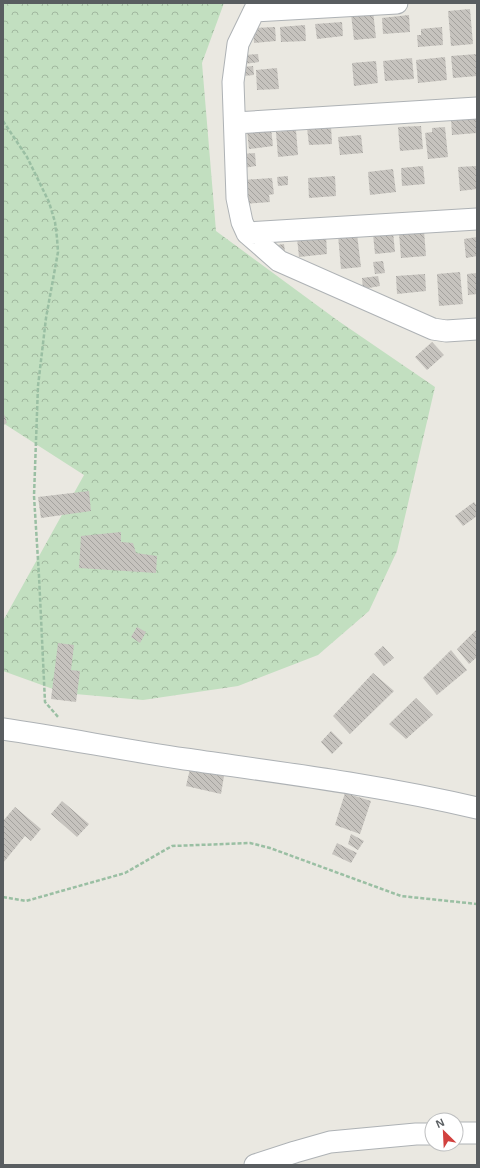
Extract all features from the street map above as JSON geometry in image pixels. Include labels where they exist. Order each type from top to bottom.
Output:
[{"type":"street","points":[[397,3],[256,7],[238,44],[233,82],[237,198],[242,222],[247,233],[279,261],[433,329],[446,331],[477,329]]},
{"type":"street","points":[[235,123],[477,108]]},
{"type":"street","points":[[247,233],[477,219]]},
{"type":"street","points":[[3,729],[51,736],[124,750],[404,792],[476,806]]},
{"type":"street","points":[[464,1133],[477,1133]]},
{"type":"street","points":[[255,1165],[330,1142],[424,1134]]},
{"type":"path","points":[[3,121],[27,157],[49,202],[55,222],[57,238],[58,252],[46,318],[38,386],[34,496],[45,702],[59,719]]},
{"type":"path","points":[[3,897],[26,901],[125,873],[172,846],[250,843],[270,848],[401,896],[477,904]]},
{"type":"green space","points":[[3,3],[224,3],[202,63],[216,231],[337,320],[435,387],[397,551],[369,611],[318,655],[238,686],[143,700],[64,693],[3,671],[3,621],[84,475],[3,423]]},
{"type":"building","points":[[470,9],[473,44],[451,46],[448,11]]},
{"type":"building","points":[[373,11],[376,38],[354,40],[351,14]]},
{"type":"building","points":[[409,15],[410,32],[383,34],[382,18]]},
{"type":"building","points":[[342,22],[343,36],[317,39],[315,24]]},
{"type":"building","points":[[305,25],[306,41],[281,42],[280,27]]},
{"type":"building","points":[[275,27],[276,41],[254,43],[253,28]]},
{"type":"building","points":[[442,27],[443,45],[418,47],[417,35],[421,35],[421,29]]},
{"type":"building","points":[[258,54],[259,62],[243,64],[243,55]]},
{"type":"building","points":[[477,54],[477,76],[453,78],[451,56]]},
{"type":"building","points":[[445,57],[447,80],[418,83],[416,60]]},
{"type":"building","points":[[412,58],[414,79],[385,81],[383,61]]},
{"type":"building","points":[[376,61],[378,83],[354,86],[352,63]]},
{"type":"building","points":[[253,66],[254,75],[243,76],[242,67]]},
{"type":"building","points":[[277,68],[279,89],[257,90],[256,70]]},
{"type":"building","points":[[477,116],[477,133],[452,135],[451,118]]},
{"type":"building","points":[[331,126],[332,144],[309,145],[307,128]]},
{"type":"building","points":[[421,126],[423,149],[400,151],[398,127]]},
{"type":"building","points":[[445,127],[448,157],[428,159],[425,133],[432,132],[432,128]]},
{"type":"building","points":[[271,128],[273,146],[249,149],[247,131]]},
{"type":"building","points":[[296,130],[298,155],[278,157],[276,132]]},
{"type":"building","points":[[361,135],[363,153],[340,155],[338,137]]},
{"type":"building","points":[[255,153],[256,166],[243,168],[242,154]]},
{"type":"building","points":[[423,166],[425,184],[402,186],[401,168]]},
{"type":"building","points":[[477,166],[477,189],[460,191],[458,167]]},
{"type":"building","points":[[393,169],[396,192],[370,195],[368,172]]},
{"type":"building","points":[[288,176],[288,185],[278,186],[277,177]]},
{"type":"building","points":[[335,176],[336,196],[309,198],[308,178]]},
{"type":"building","points":[[272,178],[274,194],[269,195],[270,202],[245,204],[243,180]]},
{"type":"building","points":[[424,231],[426,256],[401,258],[399,233]]},
{"type":"building","points":[[393,232],[395,252],[375,254],[373,234]]},
{"type":"building","points":[[357,234],[361,267],[341,269],[338,235]]},
{"type":"building","points":[[326,235],[327,254],[299,257],[297,238]]},
{"type":"building","points":[[477,237],[477,256],[466,258],[464,239]]},
{"type":"building","points":[[284,244],[285,252],[277,252],[277,245]]},
{"type":"building","points":[[383,261],[385,273],[375,274],[373,262]]},
{"type":"building","points":[[460,272],[463,304],[439,306],[437,274]]},
{"type":"building","points":[[477,273],[477,294],[468,295],[467,274]]},
{"type":"building","points":[[425,274],[426,291],[397,294],[396,276]]},
{"type":"building","points":[[378,276],[380,286],[363,289],[362,278]]},
{"type":"building","points":[[432,342],[444,355],[427,370],[415,357]]},
{"type":"building","points":[[3,411],[7,423],[3,425]]},
{"type":"building","points":[[89,491],[91,511],[41,518],[38,497]]},
{"type":"building","points":[[474,502],[477,506],[477,516],[463,526],[455,516]]},
{"type":"building","points":[[121,532],[121,542],[133,543],[136,553],[157,556],[156,573],[79,568],[81,536]]},
{"type":"building","points":[[137,627],[146,632],[140,643],[131,637]]},
{"type":"building","points":[[477,629],[477,657],[469,664],[457,649]]},
{"type":"building","points":[[58,643],[74,645],[71,670],[80,671],[76,702],[51,699]]},
{"type":"building","points":[[383,646],[394,658],[384,666],[374,654]]},
{"type":"building","points":[[451,650],[467,670],[437,695],[423,678]]},
{"type":"building","points":[[373,673],[394,691],[350,734],[333,716]]},
{"type":"building","points":[[416,698],[433,715],[406,739],[389,724]]},
{"type":"building","points":[[331,731],[343,743],[332,754],[321,742]]},
{"type":"building","points":[[190,769],[224,776],[221,794],[186,786]]},
{"type":"building","points":[[345,793],[371,801],[360,834],[335,825]]},
{"type":"building","points":[[62,801],[89,824],[77,837],[51,814]]},
{"type":"building","points":[[15,807],[41,829],[31,841],[25,836],[3,863],[3,821]]},
{"type":"building","points":[[351,834],[364,841],[358,850],[348,844]]},
{"type":"building","points":[[337,843],[357,853],[351,863],[332,854]]}]
